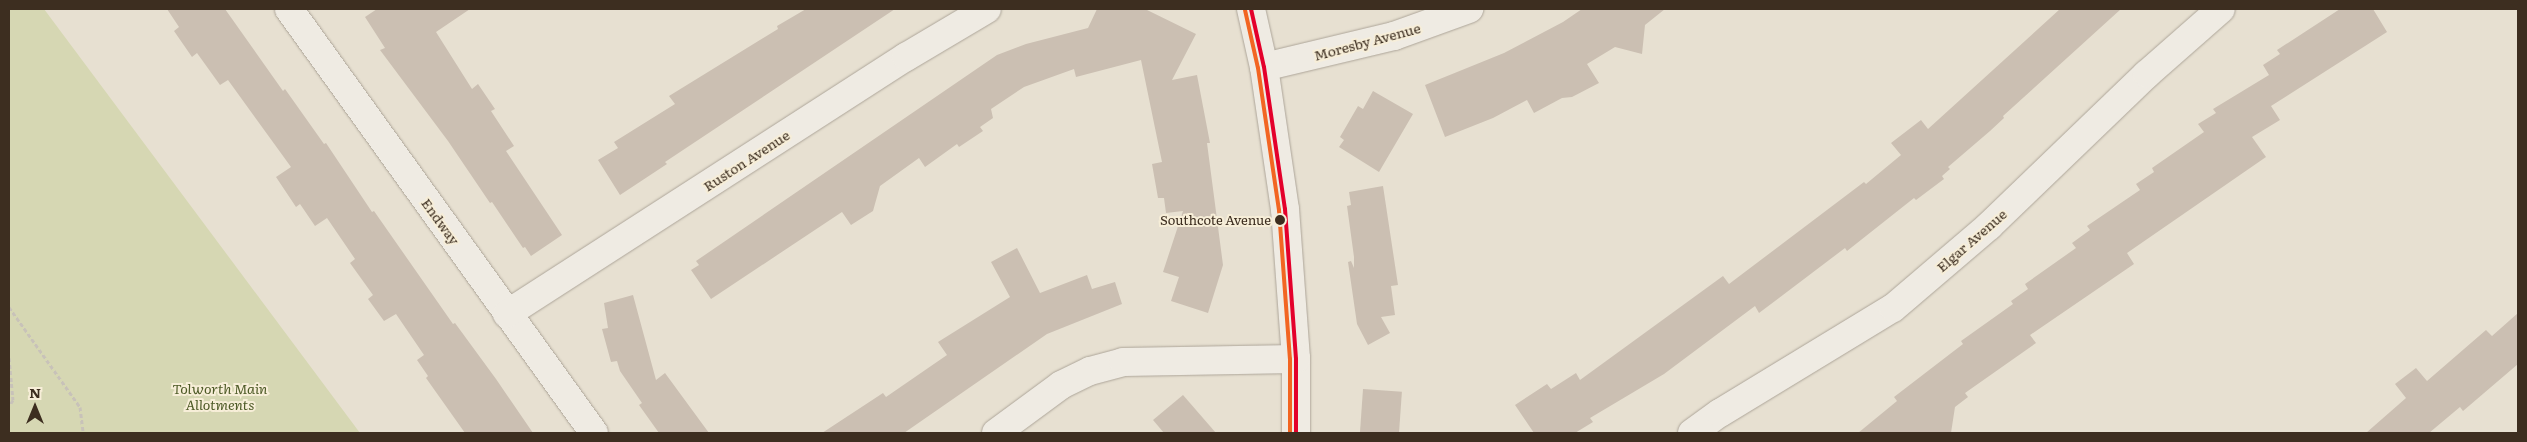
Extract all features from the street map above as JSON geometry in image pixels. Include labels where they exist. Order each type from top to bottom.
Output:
[{"type":"street","name":"Ruston Avenue","points":[[507,314],[906,57],[987,9]]},
{"type":"street","points":[[1251,9],[1264,67],[1285,209],[1296,359],[1296,433]]},
{"type":"street","name":"Moresby Avenue","points":[[1264,67],[1394,36],[1469,9]]},
{"type":"street","name":"Elgar Avenue","points":[[1692,433],[1720,413],[1893,308],[1989,226],[2146,74],[2221,9]]},
{"type":"street","name":"Endway","points":[[300,12],[507,314],[594,433]]},
{"type":"street","points":[[996,433],[1061,385],[1090,371],[1123,362],[1296,359]]},
{"type":"path","points":[[9,307],[80,407],[83,433]]},
{"type":"path","points":[[9,358],[13,400],[9,406]]},
{"type":"green space","name":"Tolworth Main Allotments","points":[[9,9],[44,9],[360,433],[9,433]]},
{"type":"building","points":[[167,9],[225,9],[283,91],[285,89],[324,144],[326,143],[372,212],[374,211],[453,324],[455,323],[533,433],[465,433],[426,378],[428,376],[417,360],[424,355],[396,314],[384,321],[368,299],[373,295],[350,263],[355,259],[327,218],[315,226],[300,204],[296,207],[276,177],[291,167],[228,80],[220,85],[197,53],[192,57],[174,31],[179,27]]},
{"type":"building","points":[[377,9],[470,9],[436,32],[472,89],[478,84],[495,109],[491,111],[514,146],[506,151],[562,235],[531,256],[525,247],[523,248],[448,141],[380,50],[385,48],[365,17]]},
{"type":"building","points":[[806,9],[895,9],[665,162],[667,164],[620,195],[598,160],[618,148],[614,142],[675,104],[669,96],[778,29],[777,26]]},
{"type":"building","points":[[1097,9],[1145,9],[1196,34],[1172,80],[1197,75],[1210,143],[1207,143],[1223,265],[1208,313],[1171,301],[1179,277],[1163,272],[1183,211],[1166,213],[1164,198],[1158,198],[1152,164],[1162,162],[1141,60],[1076,77],[1074,69],[1024,87],[991,109],[993,118],[980,127],[983,131],[959,147],[957,144],[925,167],[919,158],[880,186],[873,211],[851,225],[842,212],[711,299],[691,270],[699,265],[696,261],[997,55],[1026,44],[1088,28]]},
{"type":"building","points":[[1582,9],[1665,9],[1645,25],[1642,54],[1615,47],[1587,64],[1599,83],[1572,97],[1562,98],[1534,113],[1527,100],[1493,118],[1445,137],[1425,85],[1504,53],[1563,22]]},
{"type":"building","points":[[2060,9],[2121,9],[2003,116],[2004,118],[1990,131],[1948,167],[1950,169],[1942,176],[1944,179],[1916,200],[1914,198],[1847,251],[1845,248],[1759,313],[1755,306],[1664,374],[1590,418],[1593,422],[1575,433],[1534,433],[1515,405],[1547,384],[1551,389],[1576,373],[1580,380],[1723,276],[1729,284],[1864,182],[1866,184],[1901,155],[1891,143],[1921,120],[1928,129]]},
{"type":"building","points":[[2340,9],[2373,9],[2387,32],[2271,106],[2280,120],[2252,137],[2266,157],[2127,253],[2134,264],[2030,335],[2036,343],[1965,393],[1968,397],[1955,407],[1951,433],[1858,433],[1897,401],[1894,397],[1963,344],[1961,341],[2013,304],[2011,301],[2028,289],[2025,284],[2076,248],[2072,243],[2090,230],[2087,226],[2140,190],[2136,184],[2154,172],[2152,168],[2204,132],[2198,124],[2216,113],[2213,109],[2269,75],[2263,65],[2280,54],[2277,50]]},
{"type":"building","points":[[1373,91],[1413,114],[1379,172],[1339,147],[1344,140],[1340,137],[1358,106],[1363,109]]},
{"type":"building","points":[[1383,186],[1398,285],[1391,286],[1395,315],[1381,317],[1390,333],[1368,345],[1357,324],[1348,262],[1351,261],[1354,268],[1347,206],[1351,205],[1349,192]]},
{"type":"building","points":[[1017,248],[1040,293],[1087,275],[1092,289],[1115,282],[1122,304],[1047,334],[904,433],[822,433],[883,393],[886,397],[947,355],[938,342],[1010,297],[991,262]]},
{"type":"building","points":[[633,295],[656,380],[665,373],[709,433],[659,433],[639,405],[642,403],[620,371],[617,361],[611,362],[602,329],[608,328],[604,303]]},
{"type":"building","points":[[2518,313],[2518,364],[2463,411],[2460,407],[2429,433],[2366,433],[2406,398],[2395,384],[2416,368],[2427,381],[2486,330],[2492,336]]},
{"type":"building","points":[[1363,389],[1402,392],[1399,433],[1360,433]]},
{"type":"building","points":[[1183,395],[1216,433],[1164,433],[1153,420]]},
{"type":"transit line","points":[[1251,9],[1264,67],[1285,209],[1296,359],[1296,433]]},
{"type":"transit line","points":[[1245,10],[1258,68],[1279,210],[1290,359],[1290,433]]},
{"type":"place","name":"Southcote Avenue","points":[[1280,220]]}]
